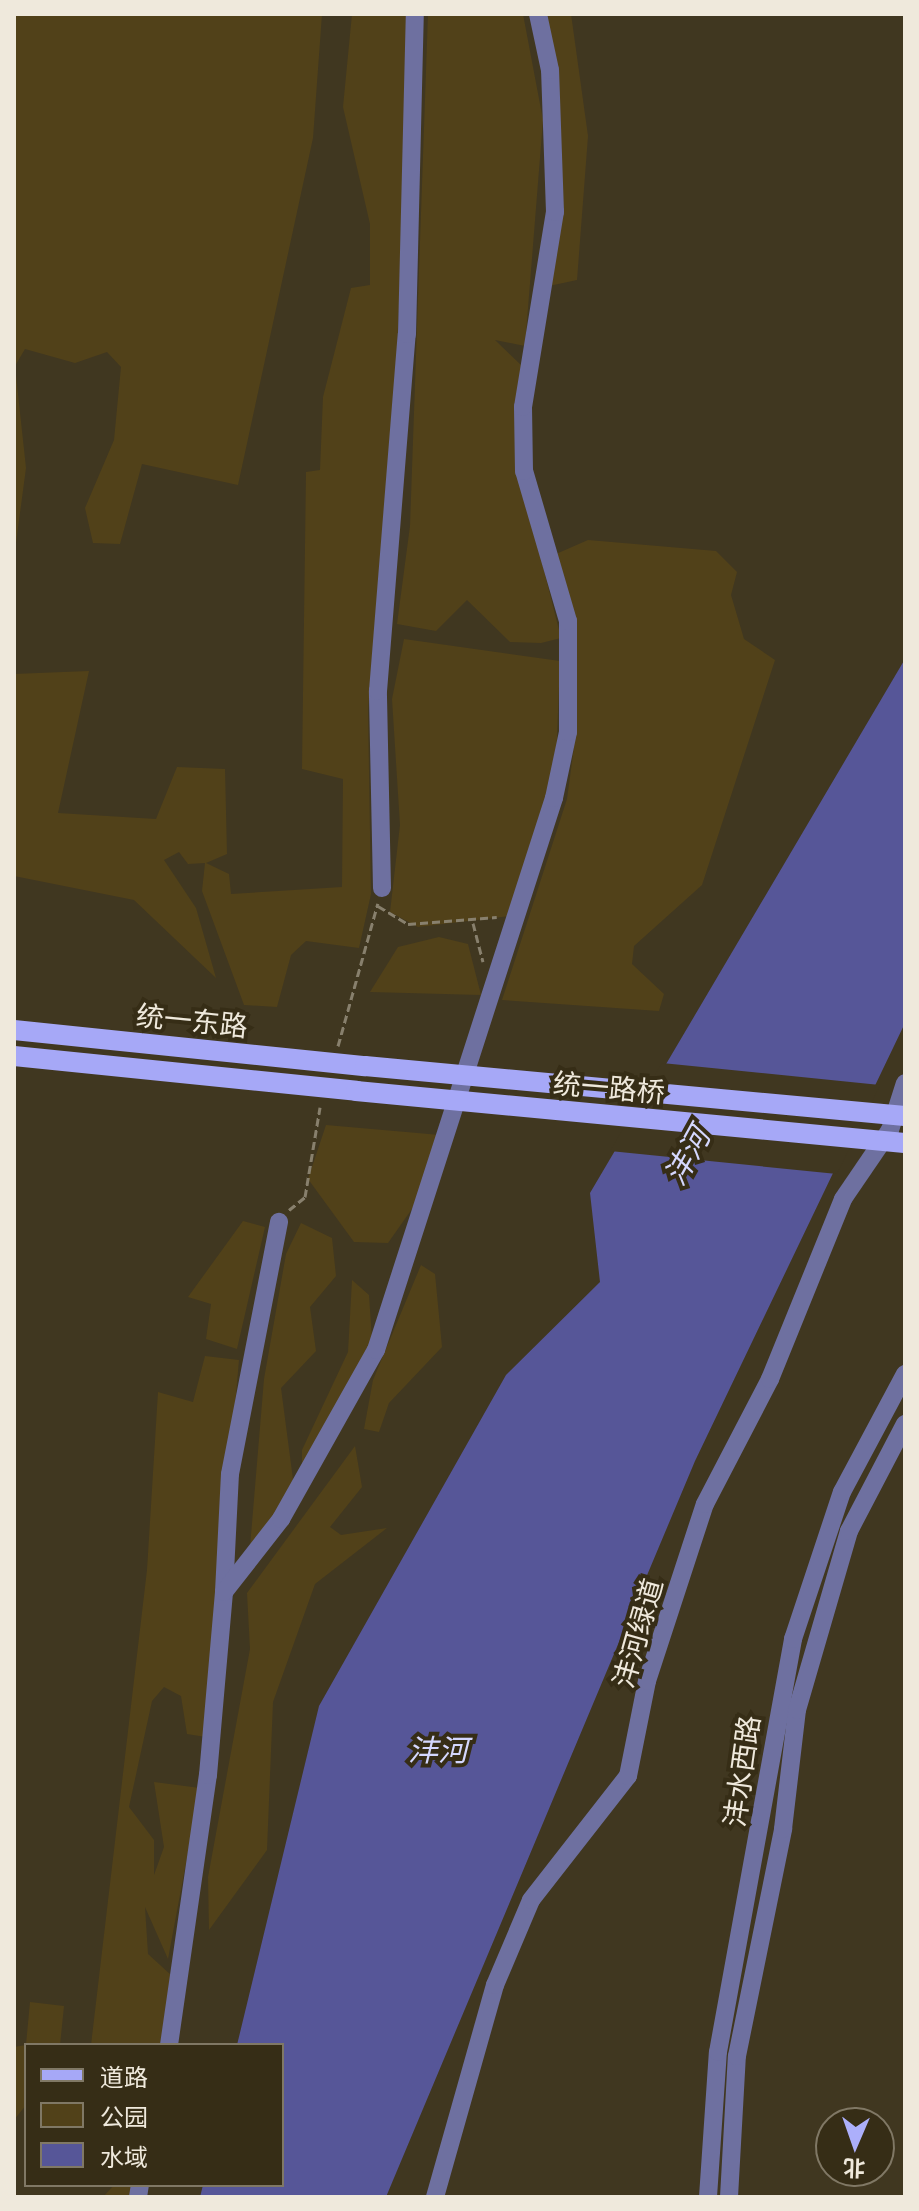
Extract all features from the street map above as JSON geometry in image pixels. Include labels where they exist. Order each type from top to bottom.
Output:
[{"type":"main road","name":"统一东路","points":[[14,1030],[365,1066]]},
{"type":"main road","name":"统一东路","points":[[14,1056],[356,1091]]},
{"type":"main road","name":"统一路桥","points":[[365,1066],[905,1116]]},
{"type":"main road","name":"统一路桥","points":[[356,1091],[905,1143]]},
{"type":"street","points":[[380,897],[378,691],[407,334],[415,14]]},
{"type":"street","points":[[224,1592],[281,1519],[376,1350],[490,985],[554,798],[571,687],[568,621],[524,471],[523,407],[555,212],[550,70],[538,14]]},
{"type":"street","name":"沣河绿道","points":[[435,2197],[495,1985],[531,1900],[628,1776],[647,1681],[705,1504],[770,1379],[843,1199],[890,1130],[905,1083]]},
{"type":"street","points":[[169,2043],[208,1775],[224,1592],[230,1474],[279,1222]]},
{"type":"street","name":"沣水西路","points":[[708,2197],[718,2052],[793,1639],[842,1492],[905,1374]]},
{"type":"street","name":"沣水西路","points":[[729,2197],[737,2056],[783,1829],[797,1710],[849,1531],[905,1424]]},
{"type":"path","points":[[380,897],[408,924],[472,922],[513,914]]},
{"type":"path","points":[[332,1063],[356,1001],[380,897]]},
{"type":"path","points":[[472,922],[490,985]]},
{"type":"path","points":[[279,1222],[305,1197],[311,1131],[327,1088]]},
{"type":"green space","points":[[14,14],[322,14],[313,138],[238,485],[142,464],[120,544],[93,543],[85,508],[114,440],[121,367],[107,352],[75,363],[25,349],[15,366],[26,468],[14,558]]},
{"type":"green space","points":[[352,14],[412,14],[397,350],[368,710],[371,894],[359,948],[306,941],[291,955],[277,1007],[244,1005],[202,891],[205,863],[188,864],[179,852],[164,860],[196,908],[216,978],[134,900],[14,876],[14,674],[89,671],[58,813],[156,819],[177,767],[225,769],[227,854],[206,863],[229,874],[231,894],[342,887],[343,779],[302,769],[306,472],[320,470],[323,397],[351,288],[370,285],[370,224],[343,107]]},
{"type":"green space","points":[[428,14],[523,14],[543,120],[525,346],[495,340],[522,366],[525,495],[561,638],[541,643],[510,642],[467,600],[436,631],[397,624],[410,526]]},
{"type":"green space","points":[[544,14],[571,14],[588,136],[577,280],[549,286]]},
{"type":"green space","points":[[588,540],[716,551],[737,572],[731,595],[744,639],[775,660],[702,885],[634,946],[632,964],[664,994],[659,1011],[502,1000],[567,799],[574,747],[556,554]]},
{"type":"green space","points":[[404,639],[560,661],[556,763],[510,916],[418,927],[390,912],[400,825],[392,699]]},
{"type":"green space","points":[[439,937],[468,944],[481,995],[370,992],[398,947]]},
{"type":"green space","points":[[326,1125],[440,1135],[426,1189],[388,1243],[354,1242],[308,1179]]},
{"type":"green space","points":[[243,1221],[265,1227],[237,1349],[206,1339],[211,1304],[188,1297]]},
{"type":"green space","points":[[301,1223],[332,1238],[336,1276],[310,1307],[316,1351],[281,1388],[294,1487],[249,1559],[264,1379],[286,1254]]},
{"type":"green space","points":[[421,1265],[435,1274],[442,1347],[389,1403],[379,1432],[364,1429],[373,1380]]},
{"type":"green space","points":[[352,1280],[369,1295],[372,1339],[302,1482],[302,1450],[348,1352]]},
{"type":"green space","points":[[205,1356],[239,1360],[206,1737],[187,1734],[181,1696],[164,1687],[152,1701],[129,1807],[154,1840],[154,1875],[164,1847],[154,1782],[200,1788],[168,1959],[145,1907],[148,1954],[171,1975],[162,2043],[91,2043],[147,1570],[158,1392],[193,1402]]},
{"type":"green space","points":[[355,1446],[362,1487],[330,1527],[341,1535],[387,1528],[315,1584],[273,1702],[267,1850],[209,1930],[208,1877],[250,1649],[247,1593]]},
{"type":"green space","points":[[30,2002],[64,2006],[60,2043],[26,2043]]},
{"type":"green space","points":[[24,2045],[24,2108],[14,2120],[14,2047]]},
{"type":"green space","points":[[112,2187],[136,2187],[133,2197],[103,2197]]},
{"type":"water","name":"沣河","points":[[905,659],[905,1023],[695,1461],[386,2197],[200,2197],[202,2187],[284,2187],[284,2043],[237,2043],[319,1706],[506,1375],[600,1282],[590,1193]]},
{"type":"pier","points":[[662,1063],[880,1085],[837,1174],[610,1151]]}]
